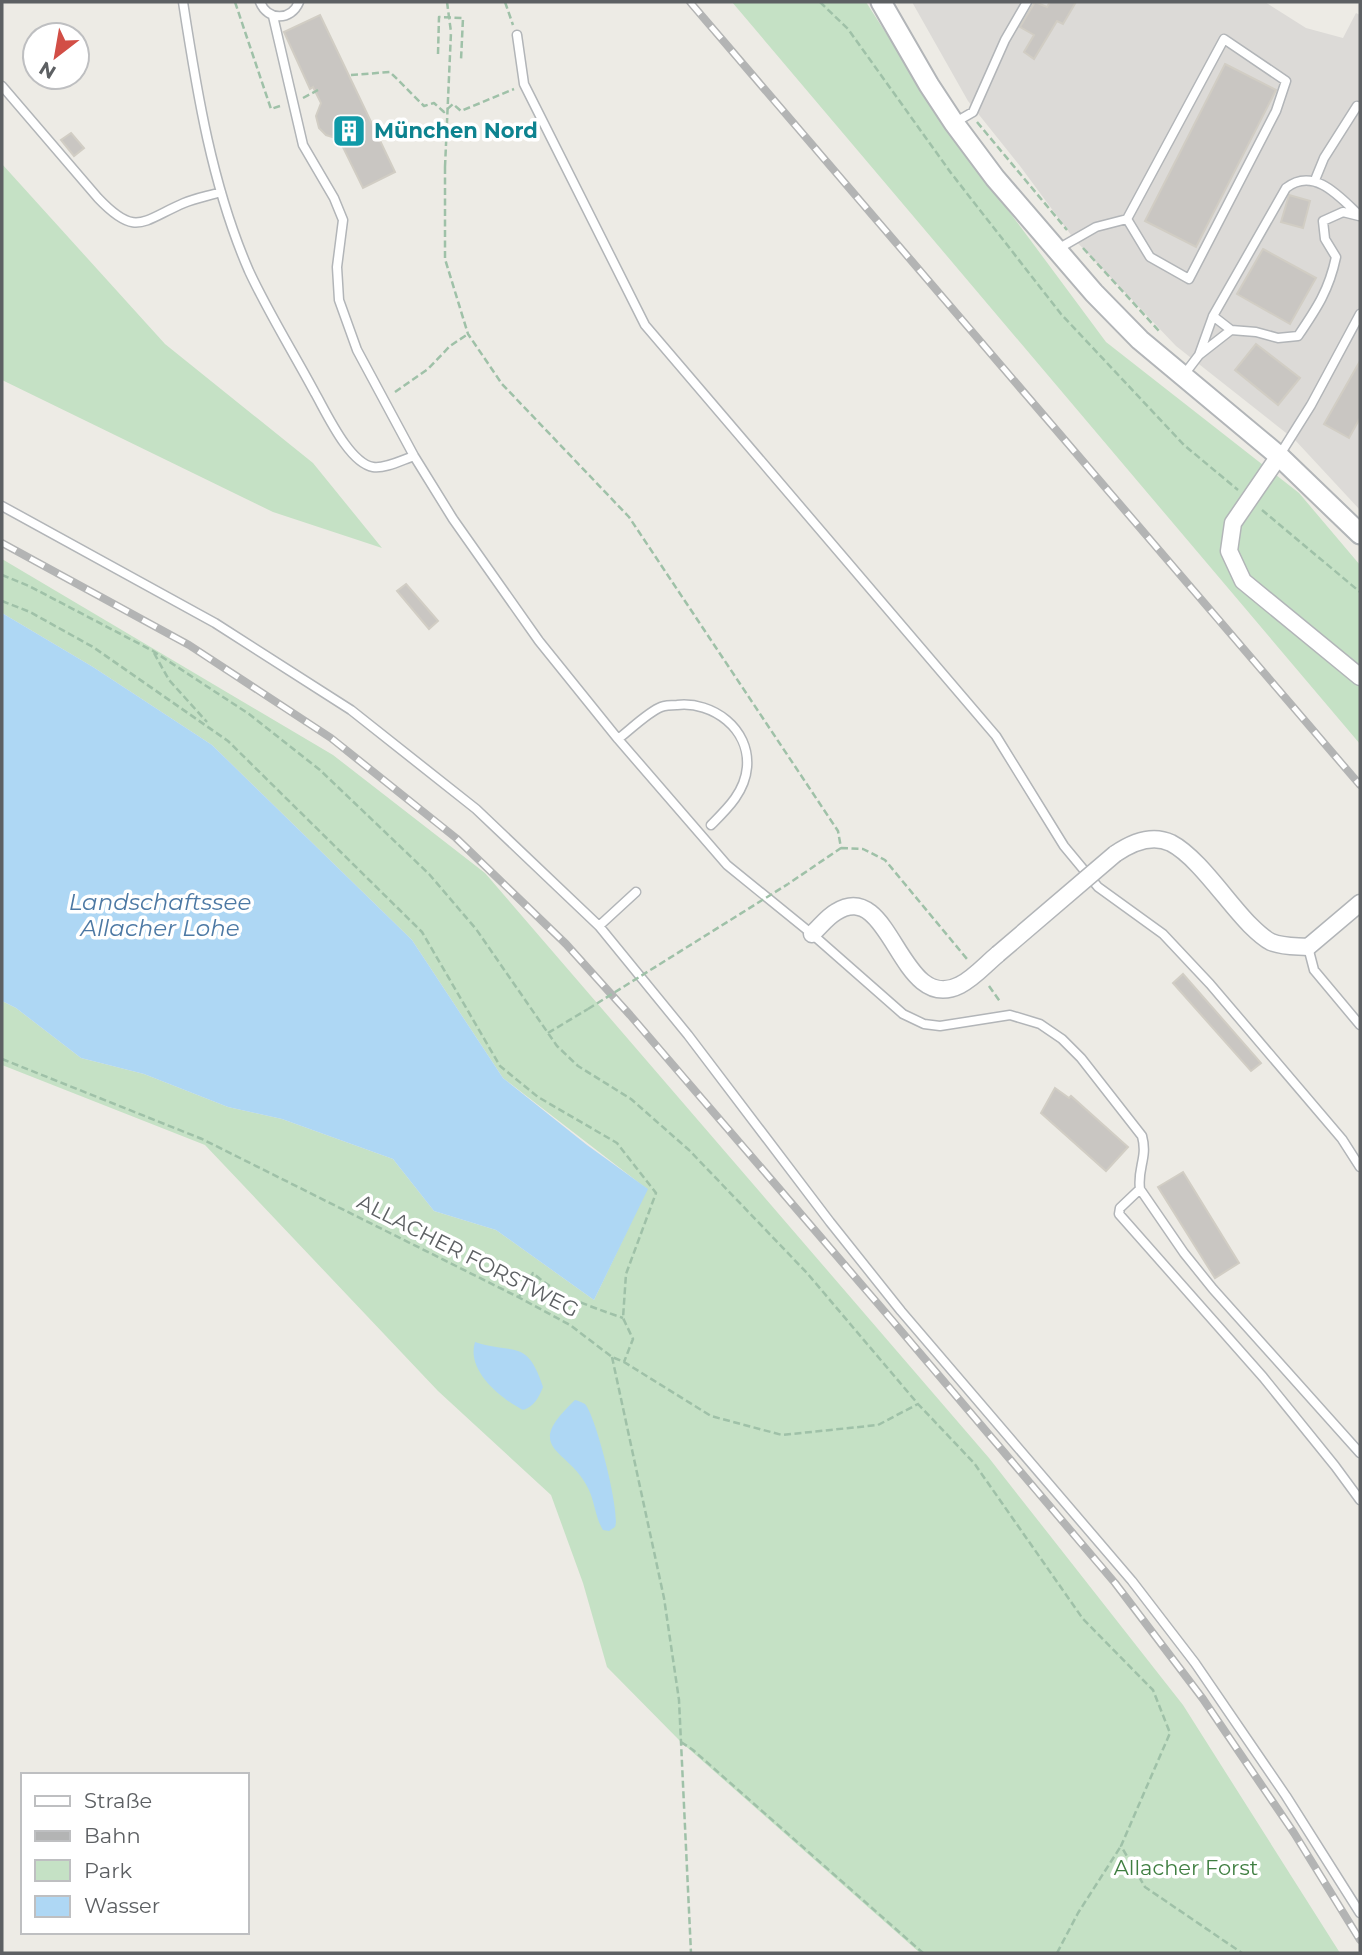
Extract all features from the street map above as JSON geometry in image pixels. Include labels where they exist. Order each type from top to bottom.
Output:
[{"type":"street","points":[[881,2],[929,85],[962,118],[995,178],[1094,293],[1140,341],[1279,456],[1360,534]]},
{"type":"street","points":[[1279,456],[1233,523],[1229,551],[1243,581],[1360,677]]},
{"type":"street","points":[[812,934],[836,912],[847,908],[861,908],[872,913],[881,922],[908,967],[922,982],[942,989],[961,985],[982,976],[998,954],[1115,854],[1129,844],[1147,839],[1169,842],[1192,860],[1232,907],[1269,941],[1285,946],[1308,947],[1360,903]]},
{"type":"lane","points":[[183,2],[197,87],[220,192],[250,271],[346,446],[359,461],[373,467],[390,465],[414,456]]},
{"type":"lane","points":[[261,2],[263,8],[273,16],[303,145],[334,198],[343,220],[337,267],[339,300],[358,350],[414,456],[453,519],[539,640],[618,739],[727,865],[812,934],[902,1014],[924,1024],[940,1027],[1010,1015],[1040,1024],[1062,1039],[1081,1058],[1142,1136],[1146,1151],[1139,1179],[1140,1189],[1185,1253],[1213,1289],[1360,1453]]},
{"type":"lane","points":[[273,16],[292,13],[299,2]]},
{"type":"lane","points":[[962,118],[1027,2]]},
{"type":"lane","points":[[517,35],[524,84],[645,325],[996,736],[1064,846],[1081,867],[1098,887],[1163,934],[1210,984],[1342,1139],[1360,1167]]},
{"type":"lane","points":[[1056,250],[1096,227],[1127,219],[1224,38],[1286,81],[1276,111],[1189,279],[1150,257],[1127,219]]},
{"type":"lane","points":[[2,86],[114,215],[123,220],[140,223],[184,203],[220,192]]},
{"type":"lane","points":[[1315,180],[1324,158],[1357,106]]},
{"type":"lane","points":[[1199,355],[1213,316],[1286,188],[1296,180],[1315,180],[1360,216]]},
{"type":"lane","points":[[1213,316],[1231,330],[1256,332],[1278,338],[1298,335],[1321,303],[1331,281],[1336,257],[1325,239],[1323,221],[1343,212],[1360,216]]},
{"type":"lane","points":[[1279,456],[1311,405],[1360,314]]},
{"type":"lane","points":[[1182,376],[1199,355],[1231,330]]},
{"type":"lane","points":[[2,506],[215,623],[351,710],[476,808],[599,926],[696,1045],[901,1311],[1099,1541],[1171,1632],[1286,1796],[1360,1913]]},
{"type":"lane","points":[[618,739],[662,707],[692,703],[714,709],[732,725],[746,746],[747,768],[742,787],[733,803],[711,825]]},
{"type":"lane","points":[[599,926],[636,892]]},
{"type":"lane","points":[[1308,947],[1314,970],[1360,1025]]},
{"type":"lane","points":[[1140,1189],[1120,1208],[1119,1214],[1263,1377],[1360,1500]]},
{"type":"path","points":[[235,2],[271,109],[293,104],[318,90]]},
{"type":"path","points":[[447,2],[451,32],[444,259],[468,334],[502,384],[629,517],[796,765],[838,831],[841,848]]},
{"type":"path","points":[[505,2],[517,35]]},
{"type":"path","points":[[821,2],[848,29],[951,173],[1061,314],[1184,445],[1360,592]]},
{"type":"path","points":[[438,54],[439,17],[463,18],[461,60]]},
{"type":"path","points":[[351,75],[390,72],[424,106],[434,103],[444,112],[453,104],[461,111],[524,84]]},
{"type":"path","points":[[962,118],[1164,336]]},
{"type":"path","points":[[384,400],[428,369],[450,346],[468,334]]},
{"type":"path","points":[[2,575],[29,586],[153,651],[249,714],[320,770],[372,817],[429,874],[477,929],[557,1046],[578,1066],[631,1098],[689,1150],[807,1273],[918,1404],[974,1463],[1083,1619],[1153,1690],[1170,1733],[1121,1846],[1077,1913],[1057,1953]]},
{"type":"path","points":[[2,601],[30,612],[93,647],[211,727]]},
{"type":"path","points":[[153,651],[169,680],[211,727],[422,932],[500,1066],[538,1097],[618,1143],[656,1193],[626,1274],[623,1318],[633,1339],[624,1362]]},
{"type":"path","points":[[548,1033],[788,884],[841,848],[863,849],[885,860],[1000,1001]]},
{"type":"path","name":"ALLACHER FORSTWEG","points":[[2,1059],[202,1139],[519,1297],[570,1325],[612,1357],[711,1416],[782,1435],[878,1425],[918,1404]]},
{"type":"path","points":[[519,1297],[533,1273],[549,1287],[573,1301],[623,1318]]},
{"type":"path","points":[[612,1357],[664,1598],[678,1700],[691,1953]]},
{"type":"path","points":[[681,1742],[923,1953]]},
{"type":"path","points":[[1121,1846],[1145,1887],[1242,1953]]},
{"type":"shaded area","points":[[912,2],[1265,2],[1306,28],[1343,38],[1356,13],[1360,15],[1360,510],[1295,440],[1176,346],[1074,239],[968,101]]},
{"type":"green space","points":[[732,2],[866,2],[945,125],[1106,342],[1299,493],[1360,565],[1360,744]]},
{"type":"green space","points":[[2,164],[165,344],[313,463],[382,548],[273,512],[2,380]]},
{"type":"green space","name":"Allacher Forst","points":[[2,559],[333,755],[485,873],[989,1458],[1183,1705],[1340,1953],[920,1953],[681,1742],[607,1667],[583,1583],[551,1495],[438,1391],[205,1145],[2,1065],[2,1001],[16,1008],[81,1058],[144,1074],[228,1107],[282,1119],[393,1159],[434,1211],[496,1230],[594,1300],[647,1189],[503,1078],[412,940],[212,745],[93,667],[2,613]]},
{"type":"water","name":"Landschaftssee Allacher Lohe","points":[[2,613],[93,667],[212,745],[412,940],[503,1078],[587,1145],[648,1189],[594,1300],[496,1230],[434,1211],[393,1159],[282,1119],[228,1107],[144,1074],[81,1058],[16,1008],[2,1001]]},
{"type":"water","points":[[475,1342],[518,1351],[531,1361],[543,1387],[533,1404],[523,1410],[495,1391],[475,1363]]},
{"type":"water","points":[[575,1400],[585,1404],[590,1412],[606,1465],[616,1518],[615,1527],[609,1531],[603,1530],[600,1525],[588,1488],[554,1448],[550,1439],[551,1430],[559,1417]]},
{"type":"building","points":[[1035,2],[1047,7],[1050,2],[1076,2],[1063,24],[1057,21],[1034,59],[1024,52],[1034,35],[1020,27]]},
{"type":"building","points":[[320,15],[395,172],[363,188],[339,139],[326,135],[319,128],[316,116],[321,103],[313,87],[310,89],[284,32]]},
{"type":"building","points":[[1225,64],[1276,90],[1196,247],[1145,221]]},
{"type":"building","points":[[71,133],[84,148],[74,156],[61,140]]},
{"type":"building","points":[[1289,195],[1310,201],[1303,228],[1281,222]]},
{"type":"building","points":[[1263,249],[1316,278],[1290,324],[1237,294]]},
{"type":"building","points":[[1256,344],[1300,378],[1278,405],[1235,370]]},
{"type":"building","points":[[1360,361],[1360,418],[1349,438],[1324,424]]},
{"type":"building","points":[[406,584],[438,621],[429,629],[397,591]]},
{"type":"building","points":[[1183,974],[1261,1063],[1251,1071],[1173,983]]},
{"type":"building","points":[[1055,1088],[1069,1098],[1071,1096],[1128,1147],[1106,1171],[1041,1113]]},
{"type":"building","points":[[1183,1172],[1239,1263],[1215,1278],[1158,1187]]},
{"type":"railway","points":[[690,2],[1360,785]]},
{"type":"railway","points":[[2,543],[189,645],[331,738],[456,838],[566,944],[630,1015],[1115,1583],[1203,1699],[1294,1833],[1360,1940]]},
{"type":"place","name":"München Nord","points":[[349,131]]}]
